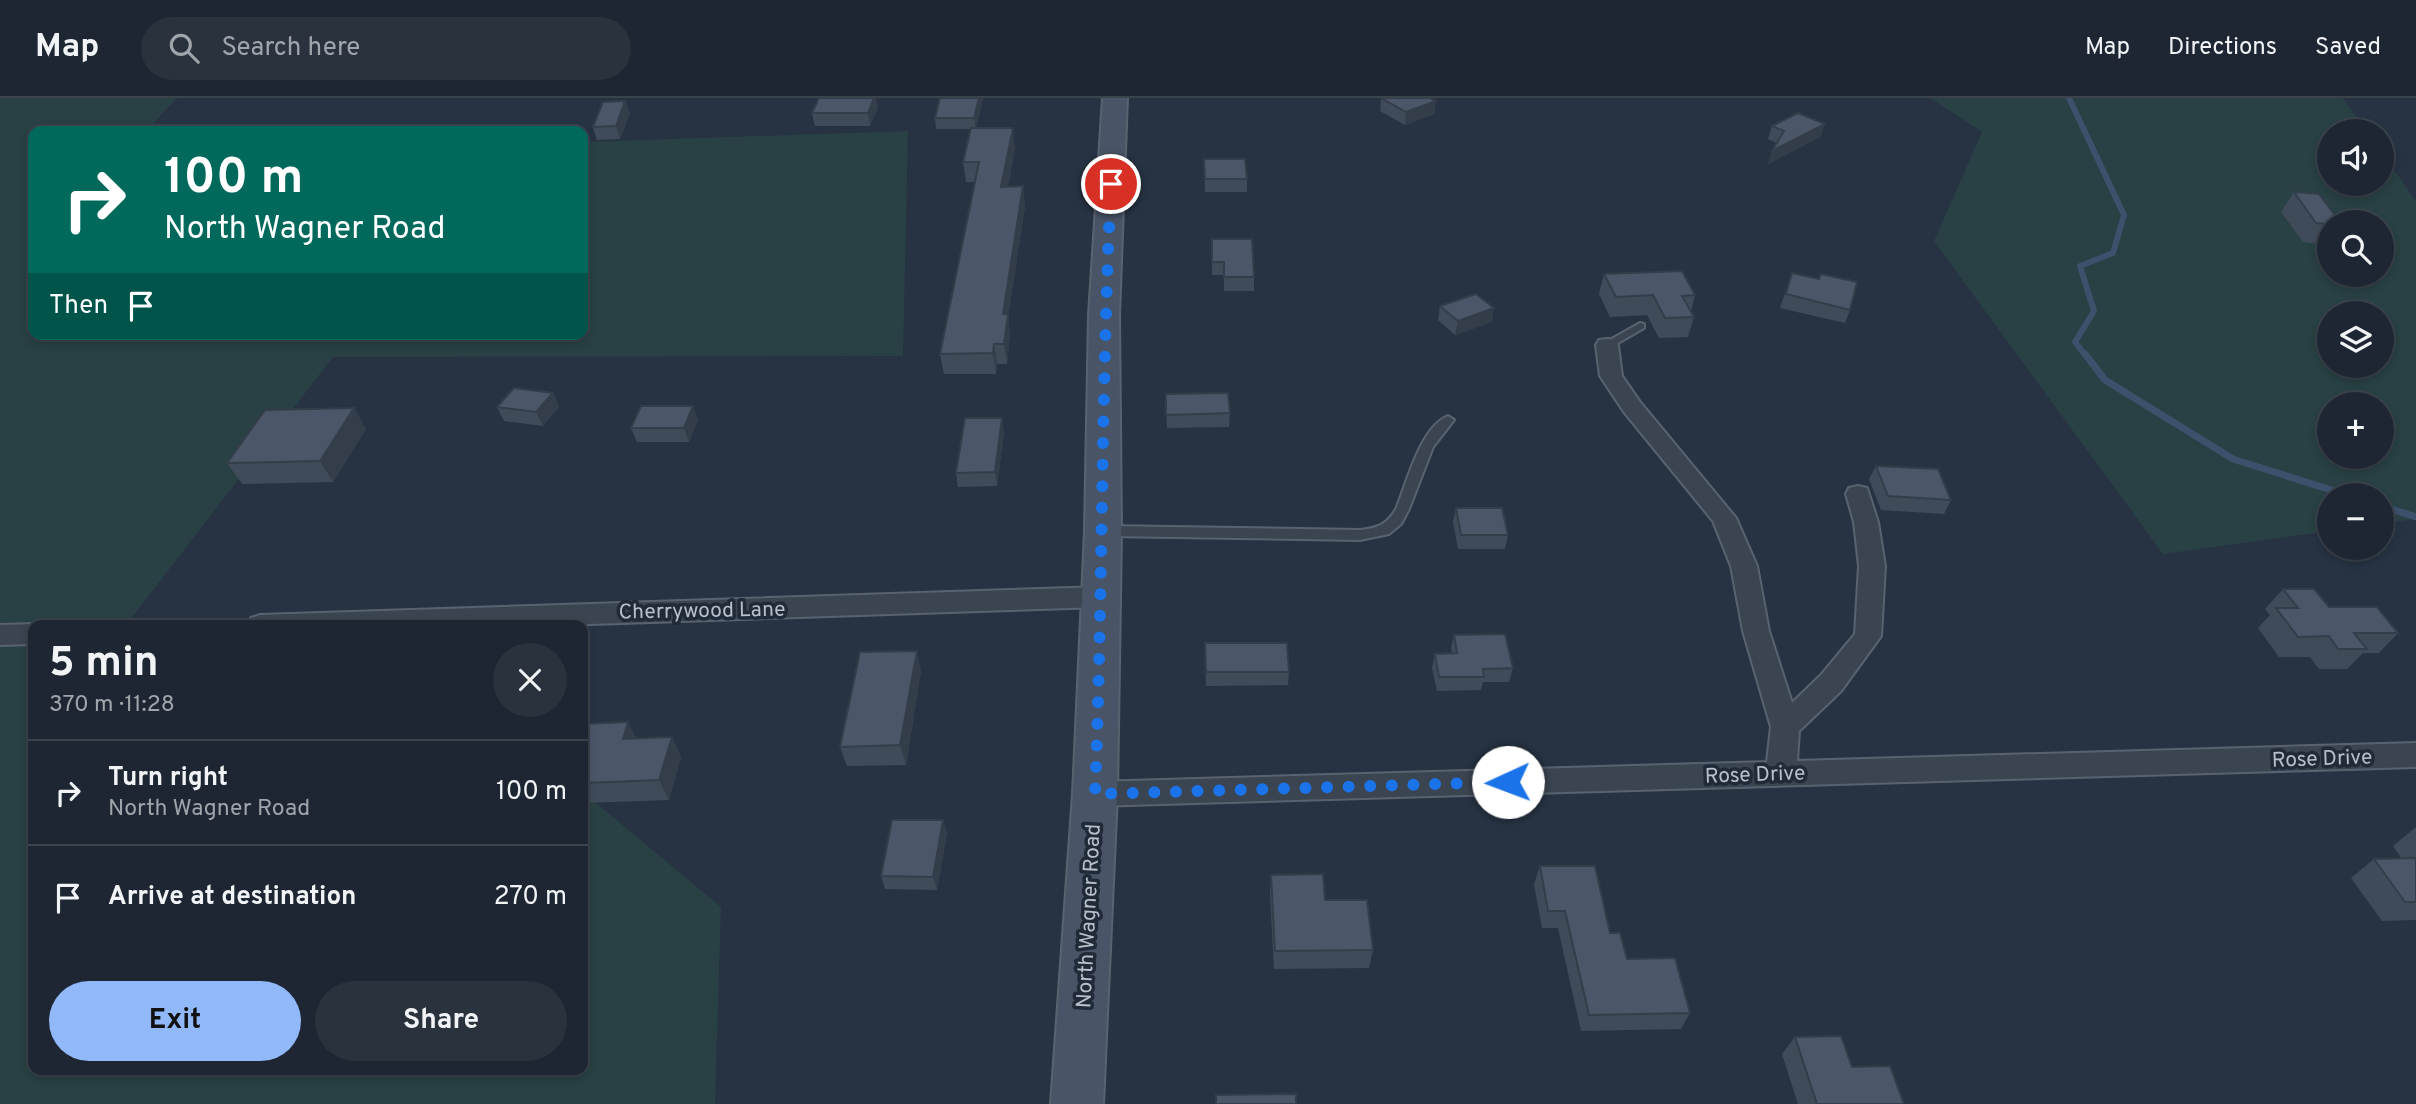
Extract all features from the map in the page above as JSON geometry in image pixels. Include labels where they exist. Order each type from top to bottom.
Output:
[{"type":"main road","name":"North Wagner Road","points":[[1077,1104],[1095,794],[1102,597],[1104,315],[1115,98]]},
{"type":"street","points":[[1607,345],[1611,376],[1632,408],[1724,518],[1744,566],[1756,631],[1786,727],[1781,773]]},
{"type":"street","points":[[1786,727],[1831,684],[1868,636],[1872,566],[1866,522],[1858,494]]},
{"type":"street","name":"Cherrywood Lane","points":[[410,620],[1102,597]]},
{"type":"street","points":[[0,635],[28,634]]},
{"type":"street","name":"Rose Drive","points":[[1095,794],[2416,755]]},
{"type":"lane","points":[[1607,345],[1640,326]]},
{"type":"lane","points":[[1103,531],[1360,535],[1387,530],[1398,517],[1419,459],[1436,429],[1448,420]]},
{"type":"green space","points":[[0,98],[177,98],[151,126],[28,126],[28,340],[588,340],[588,142],[908,131],[903,356],[333,357],[130,620],[28,620],[28,1075],[588,1075],[588,796],[721,907],[715,1104],[0,1104]]},
{"type":"green space","points":[[1930,98],[2343,98],[2358,119],[2317,119],[2317,196],[2394,196],[2394,170],[2416,201],[2416,519],[2394,522],[2394,483],[2317,483],[2317,533],[2163,554],[1934,241],[1982,132]]},
{"type":"building","points":[[819,98],[874,98],[868,113],[812,113]]},
{"type":"building","points":[[940,98],[979,98],[974,118],[935,118]]},
{"type":"building","points":[[1381,98],[1430,98],[1436,101],[1406,112]]},
{"type":"building","points":[[625,101],[616,126],[593,127],[603,102]]},
{"type":"building","points":[[1798,113],[1825,124],[1772,151],[1784,131],[1772,126]]},
{"type":"building","points":[[971,128],[1013,128],[1001,187],[1023,186],[1003,314],[1008,314],[1004,344],[994,344],[993,353],[940,354],[979,162],[963,162]]},
{"type":"building","points":[[1204,159],[1245,159],[1247,179],[1205,179]]},
{"type":"building","points":[[2294,192],[2317,194],[2331,210],[2317,210],[2316,223]]},
{"type":"building","points":[[1212,239],[1252,239],[1254,277],[1224,277],[1224,262],[1212,262]]},
{"type":"building","points":[[1682,271],[1695,295],[1682,296],[1694,317],[1665,318],[1653,295],[1616,297],[1604,274]]},
{"type":"building","points":[[1792,273],[1819,279],[1821,274],[1857,282],[1850,310],[1786,294]]},
{"type":"building","points":[[1476,294],[1494,308],[1458,321],[1440,306]]},
{"type":"building","points":[[514,388],[553,393],[536,412],[497,407]]},
{"type":"building","points":[[1228,393],[1230,413],[1166,415],[1166,394]]},
{"type":"building","points":[[641,406],[693,406],[684,428],[631,428]]},
{"type":"building","points":[[354,408],[320,461],[227,463],[265,410]]},
{"type":"building","points":[[965,418],[1002,418],[995,472],[956,473]]},
{"type":"building","points":[[1876,466],[1938,469],[1951,500],[1888,496]]},
{"type":"building","points":[[1456,508],[1502,508],[1508,535],[1461,535]]},
{"type":"building","points":[[2283,589],[2314,589],[2329,607],[2377,607],[2398,633],[2354,633],[2367,649],[2338,649],[2329,636],[2298,637],[2276,608],[2298,608]]},
{"type":"building","points":[[1505,634],[1513,668],[1483,669],[1484,677],[1439,677],[1435,654],[1457,653],[1454,635]]},
{"type":"building","points":[[1205,643],[1287,643],[1289,672],[1206,672]]},
{"type":"building","points":[[917,651],[900,745],[840,747],[860,652]]},
{"type":"building","points":[[628,722],[623,739],[672,737],[659,780],[588,783],[588,724]]},
{"type":"building","points":[[892,820],[943,820],[933,877],[881,876]]},
{"type":"building","points":[[2416,858],[2416,902],[2405,902],[2374,859]]},
{"type":"building","points":[[1540,866],[1595,866],[1610,933],[1620,933],[1627,959],[1675,958],[1690,1013],[1589,1015],[1565,911],[1548,911]]},
{"type":"building","points":[[1323,874],[1325,900],[1367,900],[1373,950],[1275,951],[1271,875]]},
{"type":"building","points":[[1841,1036],[1852,1067],[1890,1066],[1904,1104],[1817,1104],[1795,1037]]},
{"type":"building","points":[[1296,1094],[1296,1104],[1216,1104],[1216,1095]]},
{"type":"waterway","points":[[2069,98],[2124,215],[2113,253],[2080,266],[2094,311],[2075,342],[2086,356]]},
{"type":"waterway","points":[[2085,354],[2105,380],[2233,459],[2317,486]]},
{"type":"waterway","points":[[2394,510],[2416,517]]},
{"type":"route","points":[[1111,184],[1104,315],[1102,597],[1095,794],[1508,782]]}]
